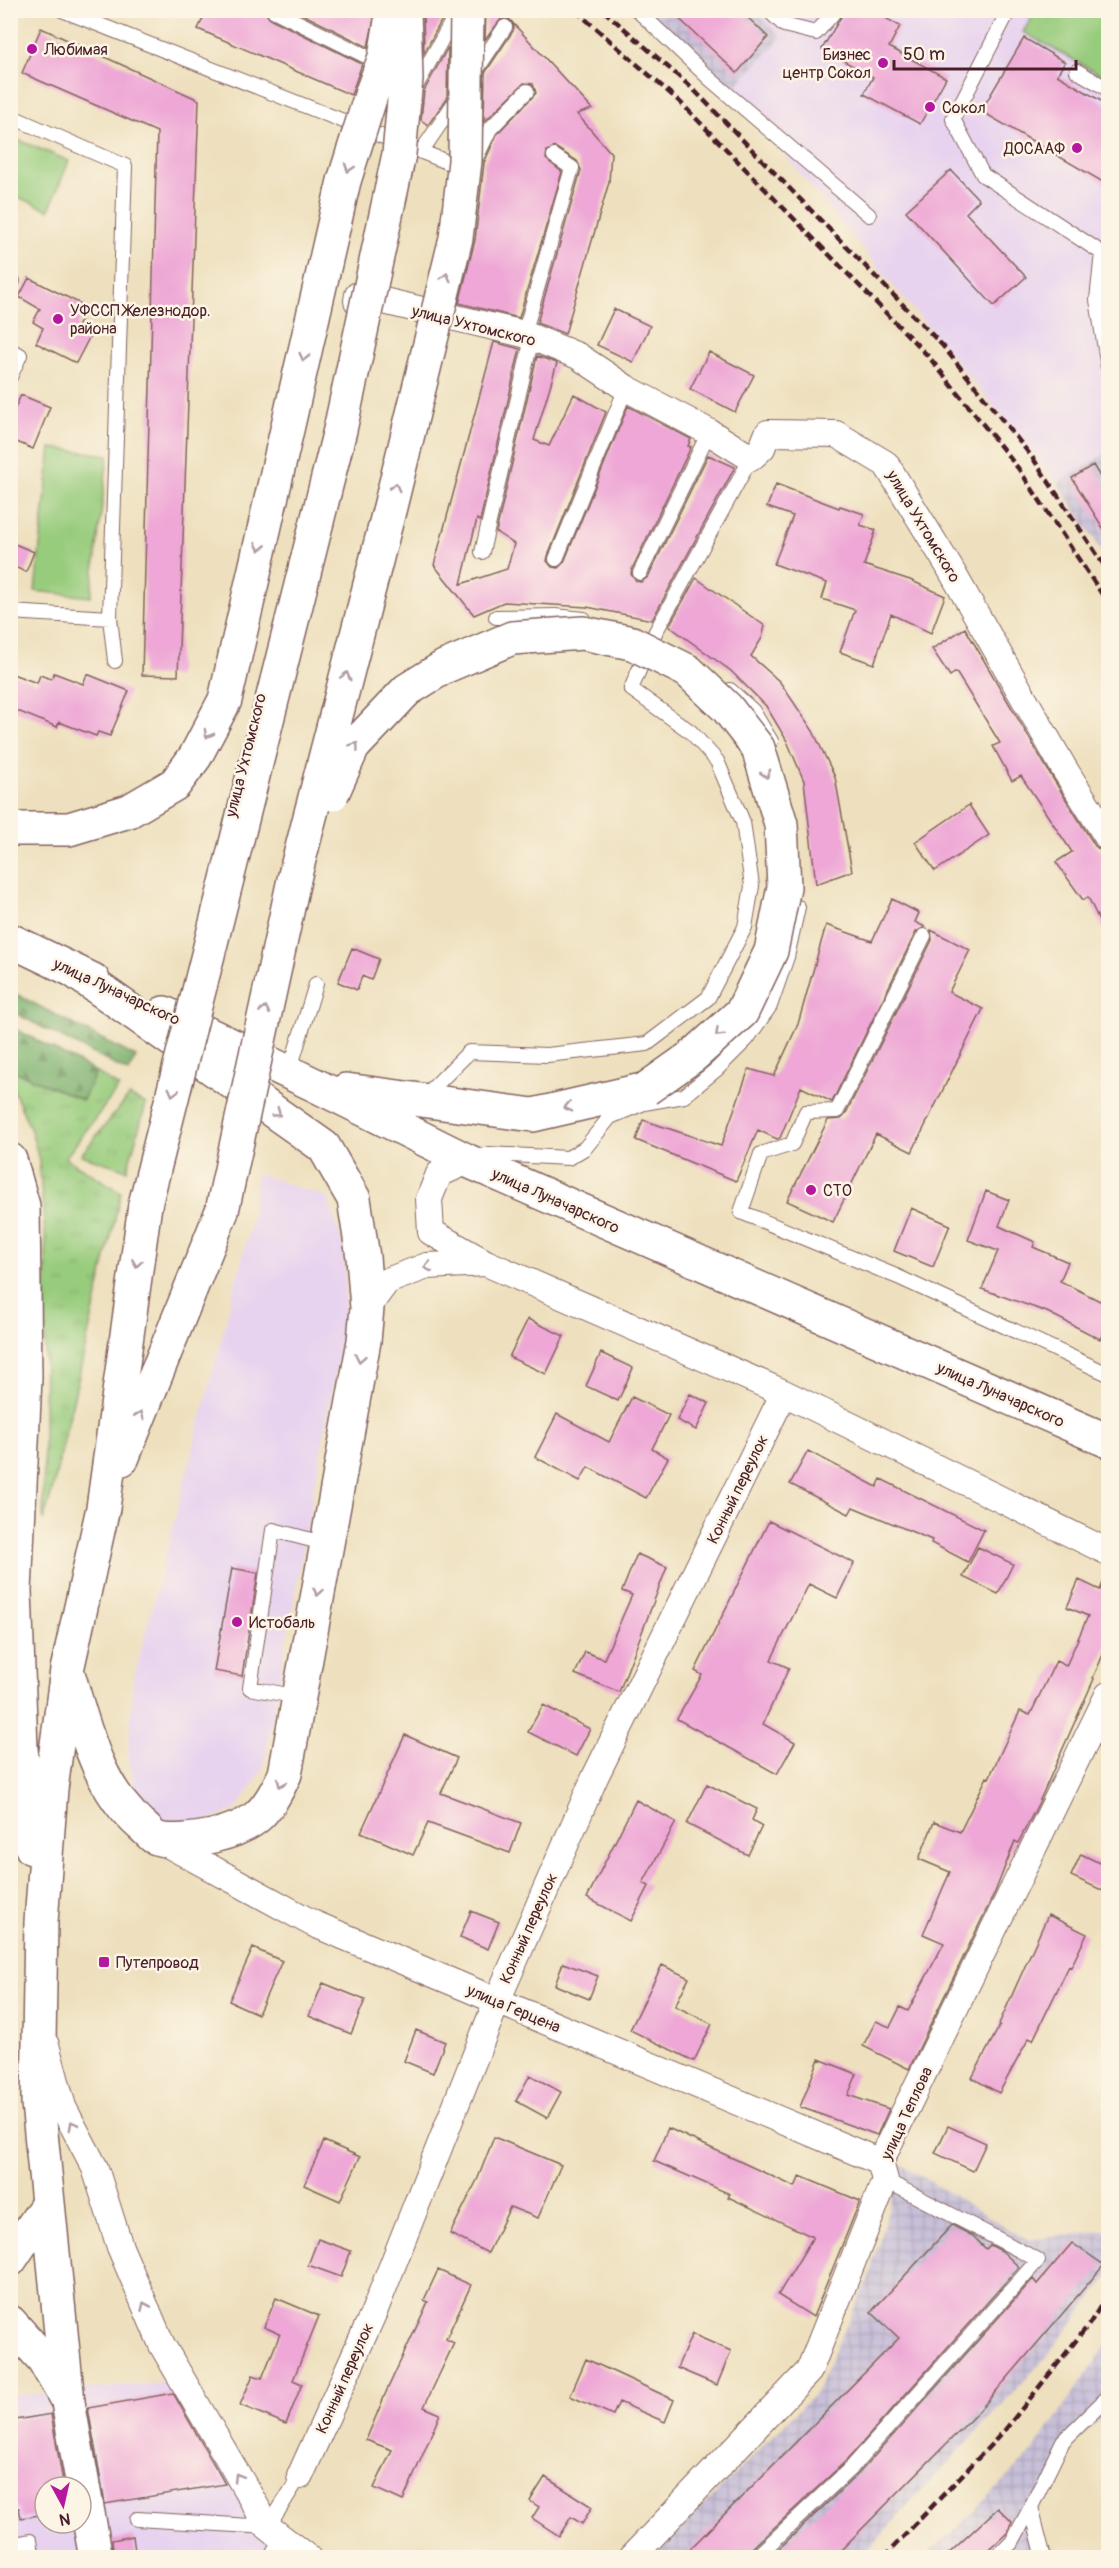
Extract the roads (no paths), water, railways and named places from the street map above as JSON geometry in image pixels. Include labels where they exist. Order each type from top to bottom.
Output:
[{"type":"main road","points":[[10,829],[69,829],[129,811],[175,784],[195,757],[225,700],[344,181],[385,57],[392,10]]},
{"type":"main road","points":[[96,2558],[68,2402],[38,2103],[41,1922],[51,1789],[67,1671],[102,1508],[145,1205],[340,430],[399,154],[406,79],[405,10]]},
{"type":"main road","points":[[102,1508],[222,1211],[295,875],[390,507],[456,238],[465,162],[467,10]]},
{"type":"main road","points":[[295,875],[353,747],[407,690],[444,667],[512,638],[583,633],[632,643],[688,670],[727,708],[758,748],[782,824],[784,887],[771,951],[742,1012],[694,1055],[646,1089],[533,1115],[420,1101],[302,1078]]},
{"type":"main road","name":"улица Луначарского","points":[[10,940],[302,1078],[468,1161],[1108,1442]]},
{"type":"main road","points":[[67,1671],[96,1762],[124,1810],[156,1838],[193,1840],[226,1833],[255,1820],[271,1803],[285,1774],[364,1341],[367,1308],[363,1257],[354,1199],[324,1147],[74,971]]},
{"type":"main road","points":[[10,1160],[24,1206],[25,1378],[15,1591],[21,1749],[41,1922]]},
{"type":"main road","points":[[10,2260],[47,2205]]},
{"type":"main road","points":[[10,2322],[44,2360],[68,2402]]},
{"type":"street","name":"улица Ухтомского","points":[[179,1020],[358,295],[528,336],[578,357],[626,388],[709,432],[751,458],[762,448],[768,433],[836,434],[886,464],[948,565],[1065,771],[1108,838]]},
{"type":"street","points":[[468,1161],[439,1174],[429,1199],[431,1232],[486,1263],[784,1393],[1108,1552]]},
{"type":"street","points":[[367,1308],[387,1281],[427,1266],[486,1263]]},
{"type":"street","name":"Конный переулок","points":[[300,2476],[374,2313],[497,2001],[595,1777],[784,1393]]},
{"type":"street","name":"улица Теплова","points":[[631,2558],[809,2372],[883,2171],[1108,1695]]},
{"type":"street","name":"улица Герцена","points":[[156,1838],[312,1923],[497,2001],[883,2171]]},
{"type":"street","points":[[39,2019],[63,2107],[95,2169],[120,2247],[162,2345],[273,2540],[308,2558]]},
{"type":"lane","points":[[62,10],[470,171],[490,129],[527,91]]},
{"type":"lane","points":[[273,10],[380,63]]},
{"type":"lane","points":[[351,123],[405,10]]},
{"type":"lane","points":[[383,155],[386,139],[458,10]]},
{"type":"lane","points":[[637,10],[710,79],[869,216]]},
{"type":"lane","points":[[768,10],[784,25],[816,33],[836,10]]},
{"type":"lane","points":[[1009,10],[953,119],[983,175],[1102,253],[1097,300],[1108,367]]},
{"type":"lane","points":[[421,152],[505,27]]},
{"type":"lane","points":[[1077,71],[1108,89]]},
{"type":"lane","points":[[10,116],[125,166],[110,618],[115,662]]},
{"type":"lane","points":[[482,552],[528,336],[572,168],[554,156]]},
{"type":"lane","points":[[358,295],[380,173]]},
{"type":"lane","points":[[10,350],[20,355],[10,376]]},
{"type":"lane","points":[[556,559],[626,388]]},
{"type":"lane","points":[[639,573],[709,432]]},
{"type":"lane","points":[[420,1101],[469,1052],[547,1055],[648,1044],[708,998],[745,927],[752,886],[743,822],[717,761],[691,732],[631,689],[751,458]]},
{"type":"lane","points":[[10,612],[110,618]]},
{"type":"lane","points":[[496,616],[555,616],[598,621]]},
{"type":"lane","points":[[631,629],[659,638]]},
{"type":"lane","points":[[682,653],[701,665]]},
{"type":"lane","points":[[719,679],[753,711],[771,741]]},
{"type":"lane","points":[[468,1161],[489,1154],[568,1158],[585,1148],[610,1117],[644,1103],[684,1096],[717,1070],[747,1039],[770,1006],[787,957],[798,907]]},
{"type":"lane","points":[[924,936],[837,1111],[806,1112],[792,1144],[761,1154],[741,1212],[898,1277],[1108,1374]]},
{"type":"lane","points":[[302,1078],[316,984]]},
{"type":"lane","points":[[299,1697],[249,1688],[273,1530],[327,1544]]},
{"type":"lane","points":[[755,2558],[852,2466],[1038,2260],[883,2171]]},
{"type":"lane","points":[[996,2558],[1012,2542],[1063,2441],[1108,2397]]},
{"type":"lane","points":[[137,2519],[273,2540],[300,2476]]},
{"type":"lane","points":[[1031,2507],[1044,2558]]},
{"type":"lane","points":[[10,2545],[30,2541],[33,2558]]},
{"type":"railway","points":[[575,10],[680,102],[929,357],[1018,468],[1108,603]]},
{"type":"railway","points":[[603,10],[693,89],[943,346],[1032,457],[1108,571]]},
{"type":"railway","points":[[883,2558],[1005,2430],[1090,2323],[1108,2294]]},
{"type":"place","name":"Любимая","points":[[32,49]]},
{"type":"place","name":"Бизнес центр Сокол","points":[[883,63]]},
{"type":"place","name":"Сокол","points":[[930,107]]},
{"type":"place","name":"ДОСААФ","points":[[1077,148]]},
{"type":"place","name":"УФССП Железнодор. района","points":[[58,319]]},
{"type":"place","name":"СТО","points":[[811,1190]]},
{"type":"place","name":"Истобаль","points":[[237,1622]]},
{"type":"place","name":"Путепровод","points":[[104,1962]]}]
